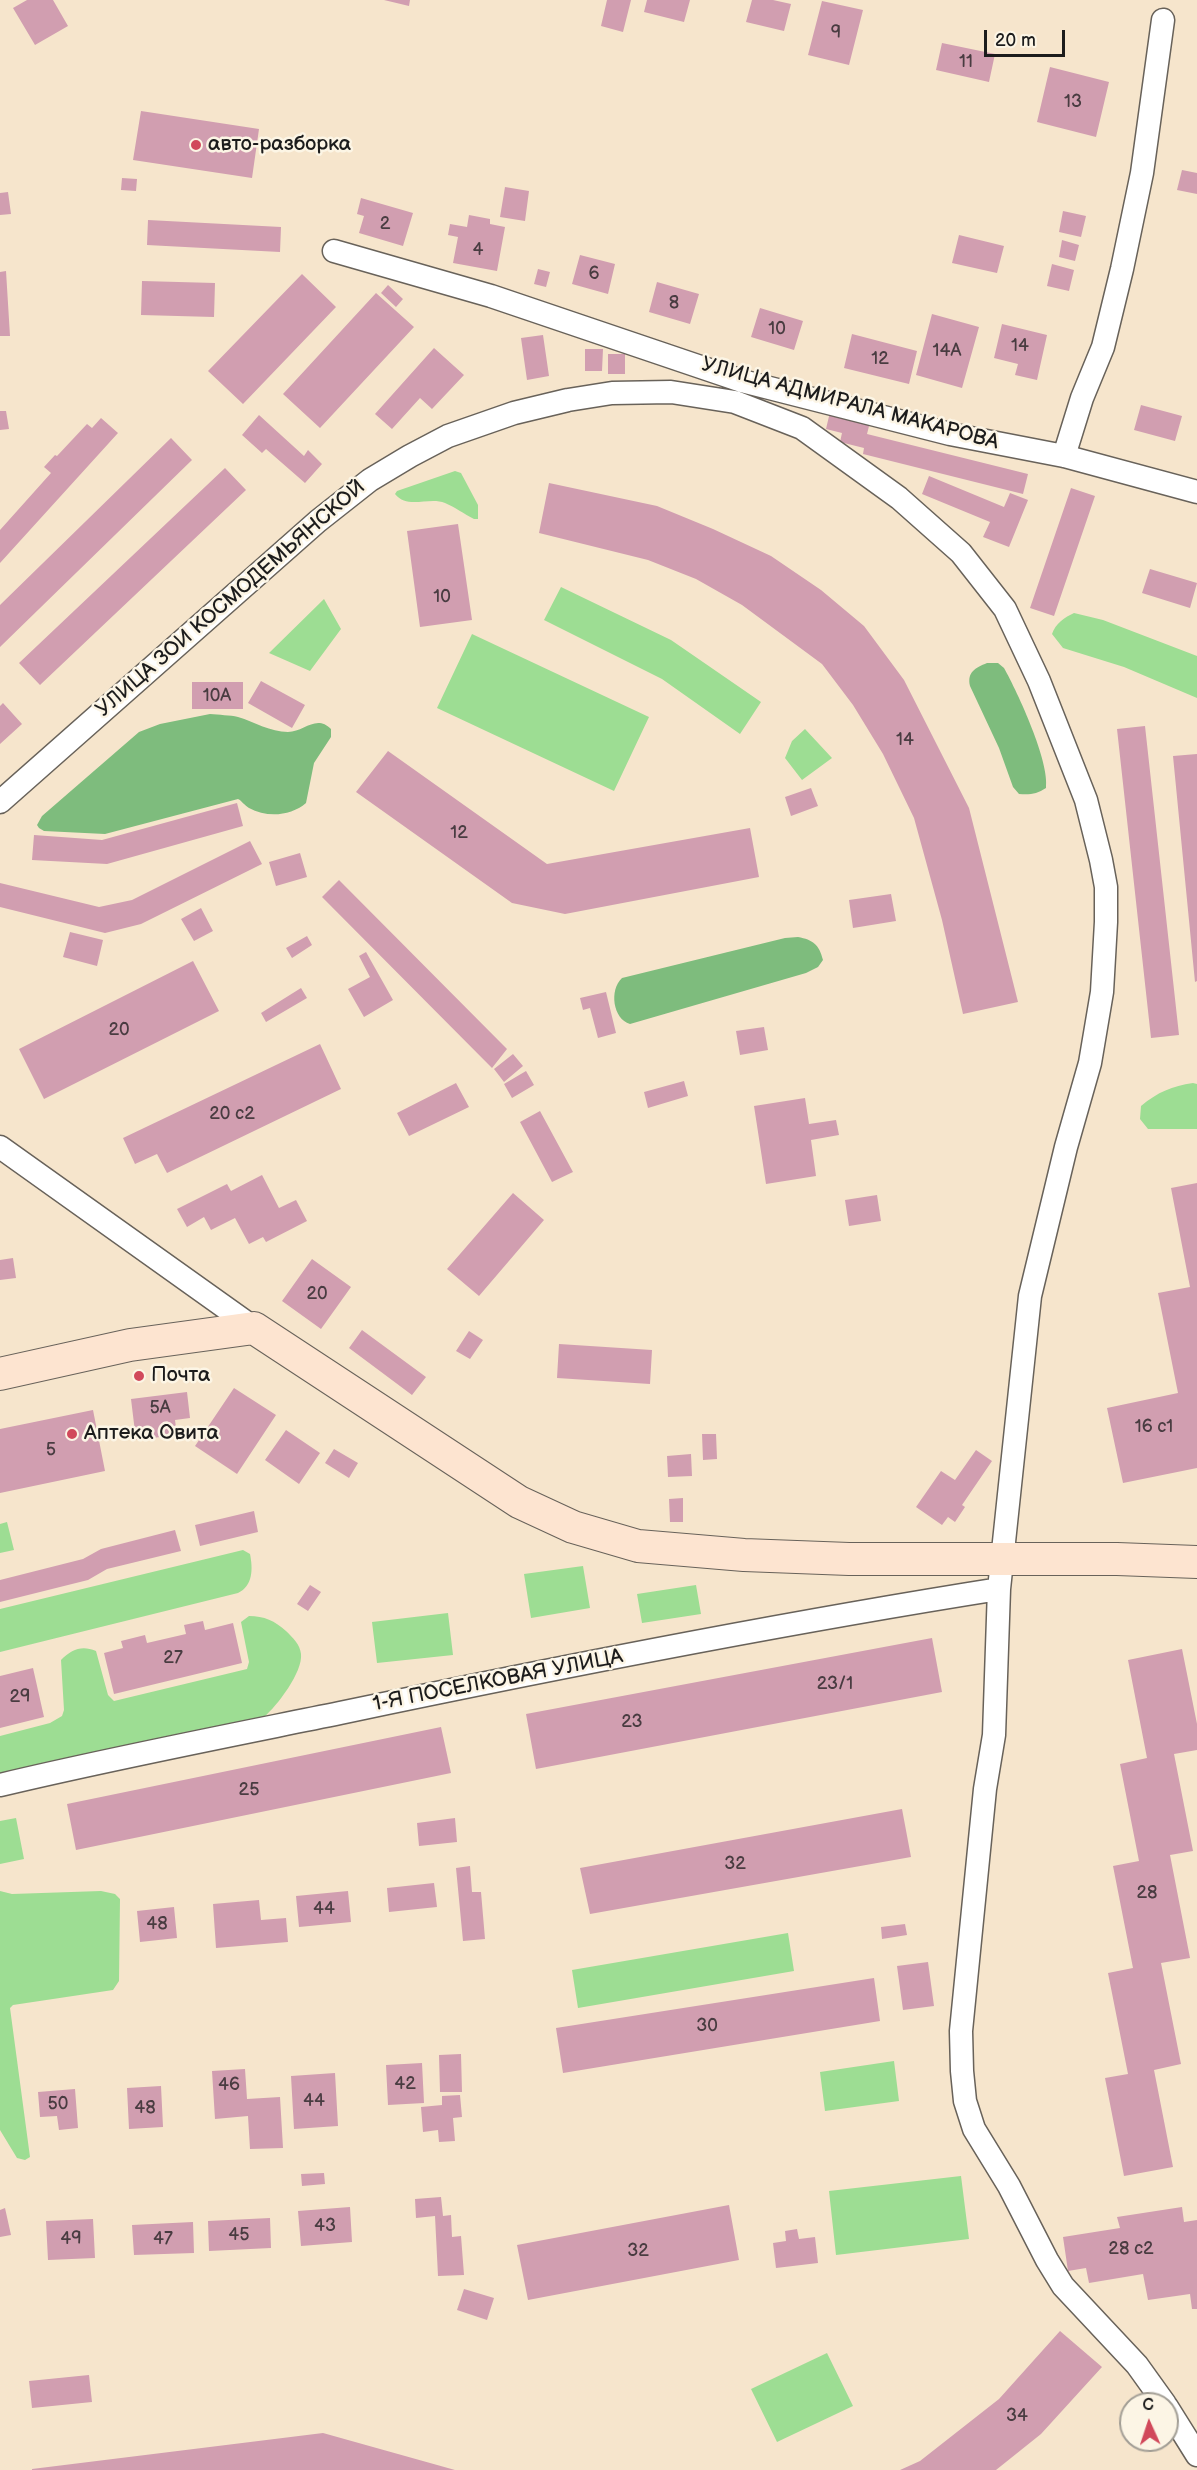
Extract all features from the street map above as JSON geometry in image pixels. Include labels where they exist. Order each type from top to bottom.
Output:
[{"type":"main road","points":[[0,1374],[130,1345],[254,1328],[519,1502],[573,1527],[638,1546],[744,1555],[849,1560],[1001,1575],[1117,1559],[1197,1562]]},
{"type":"street","points":[[1064,456],[1082,398],[1103,347],[1122,269],[1142,173],[1163,20]]},
{"type":"street","name":"УЛИЦА АДМИРАЛА МАКАРОВА","points":[[334,250],[491,296],[742,381],[950,434],[1064,456],[1197,492]]},
{"type":"street","points":[[735,402],[742,381]]},
{"type":"street","name":"УЛИЦА ЗОИ КОСМОДЕМЬЯНСКОЙ","points":[[0,802],[318,521],[370,480],[410,456],[459,432],[513,413],[568,400],[612,393],[671,392],[735,402],[802,428],[899,498],[961,553],[1005,609],[1039,681],[1086,800],[1106,887],[1106,922],[1102,992],[1090,1063],[1066,1147],[1030,1296],[1001,1575],[994,1735],[985,1789],[961,2031],[962,2071],[965,2101],[974,2129],[1009,2186],[1047,2260],[1063,2286],[1137,2365],[1157,2392]]},
{"type":"street","points":[[0,1147],[254,1328]]},
{"type":"street","name":"1-Я ПОСЕЛКОВАЯ УЛИЦА","points":[[0,1785],[431,1694],[755,1630],[1001,1575]]},
{"type":"street","name":"УЛИЦА ЗОИ КОСМОДЕМЬЯНСКОЙ","points":[[1179,2426],[1197,2455]]},
{"type":"green space","points":[[455,471],[461,473],[478,505],[478,519],[439,501],[412,502],[400,499],[395,494],[397,491]]},
{"type":"green space","points":[[561,587],[671,640],[761,702],[740,734],[662,679],[544,620]]},
{"type":"green space","points":[[324,599],[341,629],[310,671],[269,653]]},
{"type":"green space","points":[[1074,613],[1103,620],[1197,656],[1197,698],[1124,667],[1063,648],[1052,634],[1061,621]]},
{"type":"green space","points":[[472,634],[649,717],[614,791],[437,708]]},
{"type":"green space","points":[[987,663],[998,663],[1004,668],[1032,728],[1046,776],[1046,788],[1040,792],[1019,794],[1013,787],[999,748],[970,686],[969,681],[973,671]]},
{"type":"green space","points":[[210,714],[238,717],[281,732],[294,731],[315,723],[326,725],[331,729],[331,737],[314,763],[306,803],[293,811],[271,814],[249,808],[238,799],[105,834],[44,831],[37,825],[42,816],[139,732],[160,724]]},
{"type":"green space","points":[[805,729],[832,758],[802,780],[785,758],[792,741]]},
{"type":"green space","points":[[798,937],[815,944],[823,960],[818,967],[806,973],[630,1024],[624,1021],[617,1010],[615,990],[622,978],[785,938]]},
{"type":"green space","points":[[1197,1084],[1197,1129],[1148,1129],[1140,1119],[1141,1106],[1165,1090]]},
{"type":"green space","points":[[7,1522],[14,1550],[0,1553],[0,1524]]},
{"type":"green space","points":[[243,1550],[250,1554],[251,1576],[247,1586],[238,1593],[0,1652],[0,1609]]},
{"type":"green space","points":[[583,1566],[590,1608],[531,1618],[524,1574]]},
{"type":"green space","points":[[696,1585],[701,1614],[642,1623],[637,1594]]},
{"type":"green space","points":[[448,1613],[453,1655],[377,1663],[372,1622]]},
{"type":"green space","points":[[249,1616],[264,1618],[282,1627],[296,1641],[301,1654],[301,1661],[294,1679],[276,1705],[264,1717],[0,1775],[0,1736],[50,1723],[62,1716],[64,1710],[61,1660],[69,1653],[82,1648],[96,1651],[108,1695],[114,1701],[247,1669],[249,1662],[241,1622]]},
{"type":"green space","points":[[16,1818],[24,1859],[0,1864],[0,1821]]},
{"type":"green space","points":[[0,1891],[12,1894],[101,1891],[115,1894],[120,1899],[119,1981],[113,1990],[13,2005],[10,2008],[30,2157],[25,2160],[17,2158],[0,2130]]},
{"type":"green space","points":[[788,1933],[794,1971],[578,2008],[572,1970]]},
{"type":"green space","points":[[894,2061],[899,2101],[825,2111],[820,2072]]},
{"type":"green space","points":[[961,2176],[969,2239],[836,2255],[829,2191]]},
{"type":"green space","points":[[827,2353],[853,2406],[777,2442],[751,2389]]},
{"type":"building","points":[[27,0],[53,0],[68,26],[35,45],[13,8]]},
{"type":"building","points":[[384,0],[410,0],[409,6]]},
{"type":"building","points":[[607,0],[631,0],[623,32],[601,26]]},
{"type":"building","points":[[647,0],[690,0],[684,22],[644,12]]},
{"type":"building","points":[[752,0],[773,0],[791,4],[784,31],[746,22]]},
{"type":"building","points":[[822,1],[863,10],[849,65],[808,55]]},
{"type":"building","points":[[942,43],[995,54],[989,82],[936,70]]},
{"type":"building","points":[[1050,67],[1109,82],[1096,137],[1037,122]]},
{"type":"building","name":"авто-разборка","points":[[141,111],[259,129],[252,178],[133,160]]},
{"type":"building","points":[[1182,170],[1197,173],[1197,194],[1177,190]]},
{"type":"building","points":[[122,178],[137,179],[136,191],[121,190]]},
{"type":"building","points":[[505,187],[529,191],[525,221],[500,217]]},
{"type":"building","points":[[8,192],[11,214],[0,215],[0,193]]},
{"type":"building","points":[[361,198],[413,213],[403,246],[359,233],[364,216],[357,214]]},
{"type":"building","points":[[1063,211],[1086,216],[1081,237],[1059,232]]},
{"type":"building","points":[[469,215],[490,219],[490,224],[505,227],[497,271],[453,263],[458,237],[448,235],[450,224],[467,227]]},
{"type":"building","points":[[148,220],[281,227],[280,252],[147,245]]},
{"type":"building","points":[[959,235],[1004,246],[997,273],[952,263]]},
{"type":"building","points":[[1062,240],[1079,245],[1075,261],[1059,257]]},
{"type":"building","points":[[580,255],[615,264],[608,294],[572,284]]},
{"type":"building","points":[[1052,264],[1074,270],[1069,291],[1047,286]]},
{"type":"building","points":[[538,269],[550,272],[546,287],[534,284]]},
{"type":"building","points":[[6,271],[10,336],[0,336],[0,272]]},
{"type":"building","points":[[302,274],[336,307],[243,404],[208,371]]},
{"type":"building","points":[[142,281],[215,283],[214,317],[141,315]]},
{"type":"building","points":[[657,282],[699,294],[690,324],[649,312]]},
{"type":"building","points":[[388,285],[403,299],[396,307],[381,293]]},
{"type":"building","points":[[376,293],[414,327],[320,428],[283,394]]},
{"type":"building","points":[[760,308],[803,321],[794,350],[751,337]]},
{"type":"building","points":[[932,314],[979,327],[962,388],[916,375]]},
{"type":"building","points":[[1002,324],[1047,335],[1037,380],[1015,375],[1018,364],[994,358]]},
{"type":"building","points":[[852,334],[917,351],[909,384],[844,368]]},
{"type":"building","points":[[543,335],[549,376],[527,380],[521,338]]},
{"type":"building","points":[[434,348],[464,375],[432,409],[420,398],[392,429],[375,414]]},
{"type":"building","points":[[585,349],[603,349],[602,371],[585,371]]},
{"type":"building","points":[[608,354],[625,354],[625,374],[608,374]]},
{"type":"building","points":[[1141,405],[1182,416],[1175,441],[1134,430]]},
{"type":"building","points":[[0,411],[6,411],[9,429],[0,430]]},
{"type":"building","points":[[830,412],[870,422],[867,434],[1028,474],[1023,494],[863,454],[864,448],[840,442],[842,433],[826,429]]},
{"type":"building","points":[[259,415],[304,456],[308,450],[322,464],[305,483],[266,449],[262,453],[242,435]]},
{"type":"building","points":[[101,418],[118,433],[0,563],[0,530],[51,473],[44,467],[87,424],[92,428]]},
{"type":"building","points":[[171,438],[192,460],[0,647],[0,605]]},
{"type":"building","points":[[225,468],[246,490],[40,685],[19,663]]},
{"type":"building","points":[[929,476],[1004,507],[1010,493],[1028,500],[1009,547],[983,537],[990,522],[922,494]]},
{"type":"building","points":[[549,483],[657,506],[713,529],[771,556],[821,590],[864,626],[904,680],[969,808],[1018,1002],[963,1014],[942,920],[914,818],[883,754],[853,705],[822,664],[742,605],[696,579],[648,560],[539,533]]},
{"type":"building","points":[[1071,488],[1095,496],[1054,616],[1030,608]]},
{"type":"building","points":[[458,524],[472,620],[420,627],[407,531]]},
{"type":"building","points":[[1150,569],[1197,583],[1190,608],[1142,593]]},
{"type":"building","points":[[261,681],[305,705],[292,728],[248,703]]},
{"type":"building","points":[[192,682],[243,682],[243,709],[192,709]]},
{"type":"building","points":[[3,703],[22,724],[0,744],[0,706]]},
{"type":"building","points":[[1145,726],[1179,1035],[1151,1038],[1117,729]]},
{"type":"building","points":[[388,751],[547,864],[750,828],[759,877],[565,914],[512,903],[356,792]]},
{"type":"building","points":[[1197,754],[1197,981],[1195,982],[1173,756]]},
{"type":"building","points":[[811,788],[818,806],[791,816],[785,797]]},
{"type":"building","points":[[237,803],[243,826],[107,864],[32,860],[34,835],[102,840]]},
{"type":"building","points":[[250,841],[262,864],[141,924],[105,933],[0,907],[0,883],[99,907],[132,900]]},
{"type":"building","points":[[300,853],[307,877],[276,886],[269,862]]},
{"type":"building","points":[[339,880],[507,1049],[492,1068],[322,897]]},
{"type":"building","points":[[891,894],[896,921],[853,928],[849,900]]},
{"type":"building","points":[[201,908],[213,931],[194,941],[181,919]]},
{"type":"building","points":[[70,932],[103,940],[97,966],[63,957]]},
{"type":"building","points":[[307,936],[312,945],[292,958],[286,948]]},
{"type":"building","points":[[366,952],[393,1000],[364,1017],[348,989],[370,977],[359,956]]},
{"type":"building","points":[[193,961],[219,1011],[44,1099],[19,1049]]},
{"type":"building","points":[[301,988],[307,998],[266,1022],[261,1013]]},
{"type":"building","points":[[606,992],[616,1033],[598,1038],[590,1008],[583,1010],[580,998]]},
{"type":"building","points":[[764,1027],[768,1050],[740,1055],[736,1031]]},
{"type":"building","points":[[320,1044],[341,1089],[167,1173],[157,1154],[135,1164],[123,1138]]},
{"type":"building","points":[[513,1054],[523,1066],[504,1082],[494,1069]]},
{"type":"building","points":[[526,1071],[534,1085],[512,1098],[504,1084]]},
{"type":"building","points":[[684,1081],[688,1096],[648,1108],[644,1092]]},
{"type":"building","points":[[456,1083],[469,1107],[409,1136],[397,1113]]},
{"type":"building","points":[[805,1098],[809,1124],[836,1120],[839,1135],[811,1140],[816,1176],[766,1184],[754,1106]]},
{"type":"building","points":[[540,1111],[573,1172],[552,1182],[520,1122]]},
{"type":"building","points":[[262,1175],[279,1208],[296,1200],[307,1221],[266,1242],[263,1237],[249,1244],[235,1218],[211,1230],[204,1217],[187,1227],[177,1209],[227,1184],[231,1191]]},
{"type":"building","points":[[1197,1183],[1197,1468],[1123,1483],[1107,1408],[1178,1393],[1158,1293],[1190,1287],[1171,1188]]},
{"type":"building","points":[[513,1193],[544,1220],[479,1296],[447,1269]]},
{"type":"building","points":[[877,1195],[881,1221],[849,1226],[845,1200]]},
{"type":"building","points":[[13,1258],[16,1278],[0,1280],[0,1260]]},
{"type":"building","points":[[312,1259],[351,1287],[321,1329],[282,1301]]},
{"type":"building","points":[[362,1330],[426,1377],[412,1395],[349,1348]]},
{"type":"building","points":[[469,1331],[483,1340],[470,1359],[456,1351]]},
{"type":"building","points":[[559,1344],[652,1350],[650,1384],[557,1378]]},
{"type":"building","points":[[234,1388],[276,1415],[237,1474],[195,1446]]},
{"type":"building","points":[[187,1392],[190,1418],[175,1420],[177,1435],[136,1440],[131,1399]]},
{"type":"building","points":[[93,1410],[105,1471],[0,1493],[0,1429]]},
{"type":"building","points":[[286,1430],[320,1453],[299,1484],[265,1460]]},
{"type":"building","points":[[702,1434],[716,1434],[717,1459],[703,1460]]},
{"type":"building","points":[[334,1449],[358,1463],[349,1478],[325,1463]]},
{"type":"building","points":[[976,1450],[992,1461],[962,1505],[965,1507],[955,1522],[948,1517],[942,1525],[916,1507],[941,1471],[955,1480]]},
{"type":"building","points":[[691,1454],[692,1476],[668,1477],[667,1456]]},
{"type":"building","points":[[683,1498],[683,1522],[670,1522],[669,1499]]},
{"type":"building","points":[[254,1511],[258,1532],[200,1546],[195,1525]]},
{"type":"building","points":[[175,1530],[181,1551],[107,1569],[88,1580],[0,1602],[0,1580],[83,1559],[101,1549]]},
{"type":"building","points":[[310,1585],[321,1592],[308,1611],[297,1604]]},
{"type":"building","points":[[203,1621],[205,1630],[233,1623],[242,1663],[114,1694],[104,1653],[123,1648],[121,1641],[145,1635],[147,1643],[186,1634],[184,1625]]},
{"type":"building","points":[[932,1638],[942,1692],[536,1769],[526,1714]]},
{"type":"building","points":[[1182,1649],[1197,1724],[1197,1750],[1174,1754],[1193,1851],[1170,1855],[1190,1958],[1161,1963],[1181,2064],[1154,2070],[1173,2167],[1124,2176],[1105,2078],[1128,2074],[1108,1973],[1133,1968],[1113,1866],[1139,1861],[1120,1764],[1147,1758],[1128,1660]]},
{"type":"building","points":[[33,1668],[44,1717],[0,1728],[0,1676]]},
{"type":"building","points":[[441,1727],[451,1773],[76,1850],[67,1804]]},
{"type":"building","points":[[902,1809],[911,1857],[590,1914],[580,1868]]},
{"type":"building","points":[[455,1818],[457,1842],[419,1846],[417,1823]]},
{"type":"building","points":[[470,1866],[472,1892],[481,1892],[485,1939],[463,1941],[456,1868]]},
{"type":"building","points":[[434,1883],[437,1907],[389,1912],[387,1888]]},
{"type":"building","points":[[348,1891],[351,1922],[299,1927],[296,1896]]},
{"type":"building","points":[[259,1900],[261,1920],[286,1918],[288,1942],[216,1948],[213,1904]]},
{"type":"building","points":[[174,1907],[177,1938],[140,1942],[137,1911]]},
{"type":"building","points":[[905,1924],[907,1935],[882,1939],[881,1927]]},
{"type":"building","points":[[928,1962],[934,2006],[903,2010],[897,1966]]},
{"type":"building","points":[[874,1978],[880,2021],[563,2073],[556,2028]]},
{"type":"building","points":[[461,2054],[462,2092],[440,2092],[439,2055]]},
{"type":"building","points":[[422,2063],[424,2103],[388,2105],[386,2065]]},
{"type":"building","points":[[245,2069],[247,2099],[280,2097],[283,2148],[250,2149],[248,2116],[215,2119],[212,2071]]},
{"type":"building","points":[[335,2073],[338,2126],[294,2129],[291,2076]]},
{"type":"building","points":[[161,2086],[163,2127],[129,2129],[127,2088]]},
{"type":"building","points":[[75,2089],[78,2128],[59,2130],[57,2116],[40,2117],[38,2092]]},
{"type":"building","points":[[460,2095],[462,2117],[453,2118],[455,2141],[439,2142],[438,2130],[423,2132],[421,2107],[442,2105],[442,2096]]},
{"type":"building","points":[[324,2173],[325,2184],[302,2186],[301,2174]]},
{"type":"building","points":[[441,2197],[443,2216],[451,2215],[452,2237],[461,2236],[464,2275],[438,2276],[435,2216],[416,2218],[415,2199]]},
{"type":"building","points":[[729,2205],[739,2260],[528,2300],[517,2245]]},
{"type":"building","points":[[350,2207],[352,2242],[301,2246],[298,2211]]},
{"type":"building","points":[[1182,2207],[1184,2222],[1197,2220],[1197,2309],[1192,2309],[1190,2294],[1148,2300],[1143,2274],[1089,2283],[1086,2268],[1068,2271],[1063,2237],[1120,2228],[1117,2217]]},
{"type":"building","points":[[5,2208],[11,2235],[0,2237],[0,2210]]},
{"type":"building","points":[[270,2218],[271,2248],[209,2251],[208,2221]]},
{"type":"building","points":[[93,2219],[95,2258],[48,2260],[46,2221]]},
{"type":"building","points":[[193,2222],[194,2253],[134,2255],[132,2225]]},
{"type":"building","points":[[797,2229],[799,2239],[815,2237],[818,2263],[776,2268],[773,2243],[786,2241],[785,2231]]},
{"type":"building","points":[[464,2289],[494,2298],[487,2320],[457,2310]]},
{"type":"building","points":[[1060,2331],[1102,2367],[1041,2434],[996,2470],[900,2470],[920,2461],[999,2399]]},
{"type":"building","points":[[89,2375],[92,2402],[32,2408],[29,2381]]},
{"type":"building","points":[[323,2433],[455,2470],[32,2470],[32,2469]]},
{"type":"place","name":"авто-разборка","points":[[196,145]]},
{"type":"place","name":"Почта","points":[[139,1376]]},
{"type":"place","name":"Аптека Овита","points":[[72,1434]]}]
